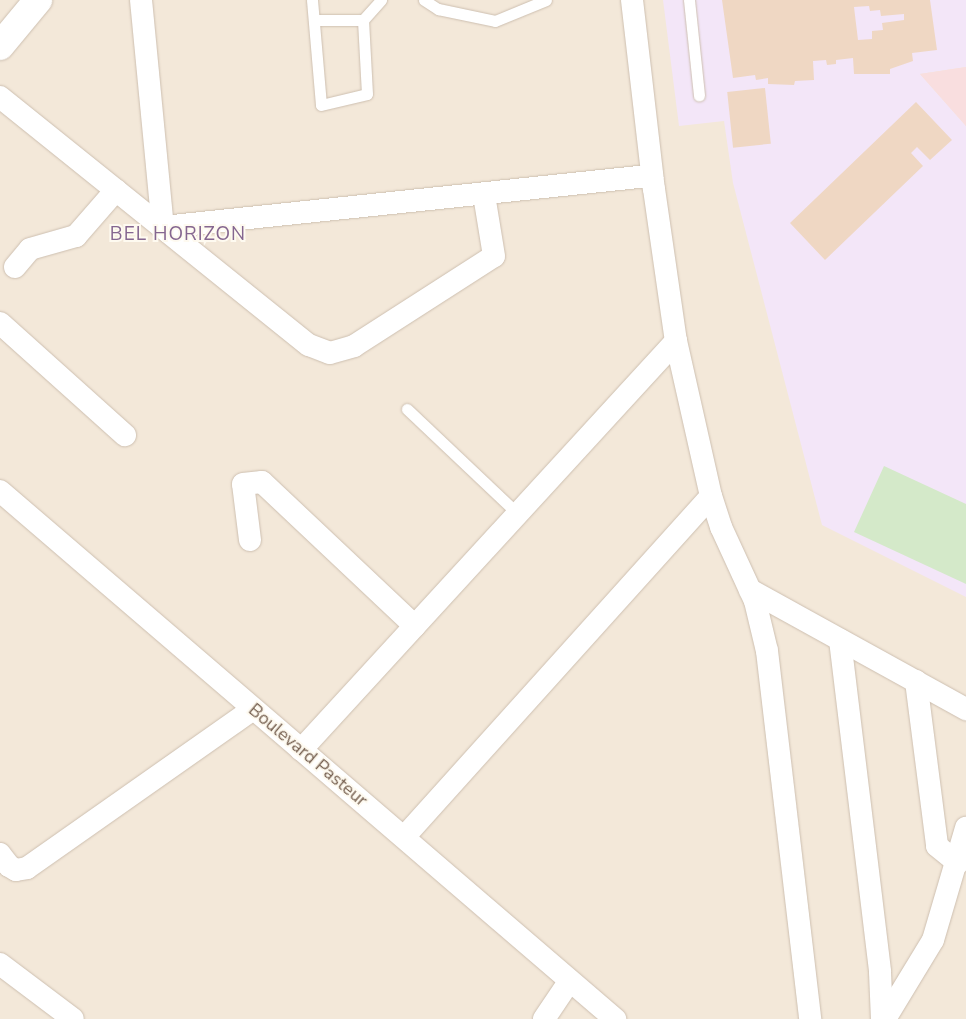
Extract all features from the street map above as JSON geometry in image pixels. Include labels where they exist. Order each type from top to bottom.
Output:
[{"type":"main road","points":[[0,46],[38,0]]},
{"type":"street","points":[[141,0],[163,227]]},
{"type":"street","points":[[632,0],[652,176],[676,342],[711,496],[721,527],[750,590],[767,651],[810,1019]]},
{"type":"street","points":[[0,98],[309,345],[330,353],[354,346],[494,256],[484,195]]},
{"type":"street","points":[[163,227],[652,176]]},
{"type":"street","points":[[15,267],[30,249],[76,236],[116,190]]},
{"type":"street","points":[[0,323],[125,435]]},
{"type":"street","points":[[301,750],[676,342]]},
{"type":"street","points":[[250,540],[243,484],[262,482],[415,626]]},
{"type":"street","name":"Boulevard Pasteur","points":[[0,491],[301,750],[405,836],[569,982],[615,1019]]},
{"type":"street","points":[[405,836],[711,496]]},
{"type":"street","points":[[750,590],[966,709]]},
{"type":"street","points":[[840,640],[880,972],[883,1019]]},
{"type":"street","points":[[916,681],[937,846],[958,862]]},
{"type":"street","points":[[0,854],[9,866],[16,870],[27,868],[253,709]]},
{"type":"street","points":[[883,1019],[933,940],[958,862],[966,828]]},
{"type":"street","points":[[0,964],[73,1019]]},
{"type":"street","points":[[544,1019],[569,982]]},
{"type":"lane","points":[[312,0],[321,105],[367,94],[363,20],[381,0]]},
{"type":"lane","points":[[424,0],[438,9],[495,21],[546,0]]},
{"type":"lane","points":[[689,0],[699,95]]},
{"type":"lane","points":[[314,20],[363,20]]},
{"type":"lane","points":[[407,409],[518,514]]},
{"type":"shaded area","points":[[0,0],[966,0],[966,1019],[0,1019]]},
{"type":"shaded area","points":[[663,0],[966,0],[966,67],[920,74],[966,126],[966,597],[822,525],[733,183],[724,121],[679,126]]},
{"type":"shaded area","points":[[966,67],[966,126],[920,74]]},
{"type":"green space","points":[[884,466],[966,504],[966,584],[854,532]]},
{"type":"building","points":[[722,0],[930,0],[937,50],[912,53],[913,61],[890,69],[890,74],[854,74],[853,58],[836,60],[836,64],[827,65],[826,60],[813,61],[814,80],[795,81],[794,85],[768,84],[768,78],[756,80],[755,75],[733,78]],"holes":[[[869,6],[870,11],[880,10],[881,16],[904,14],[904,20],[882,23],[883,30],[872,31],[872,39],[858,40],[854,7]]]},
{"type":"building","points":[[765,88],[771,144],[733,148],[727,92]]},
{"type":"building","points":[[916,102],[952,140],[930,160],[917,147],[911,153],[923,166],[825,260],[790,223]]},
{"type":"district","name":"BEL HORIZON","points":[[178,235]]}]
